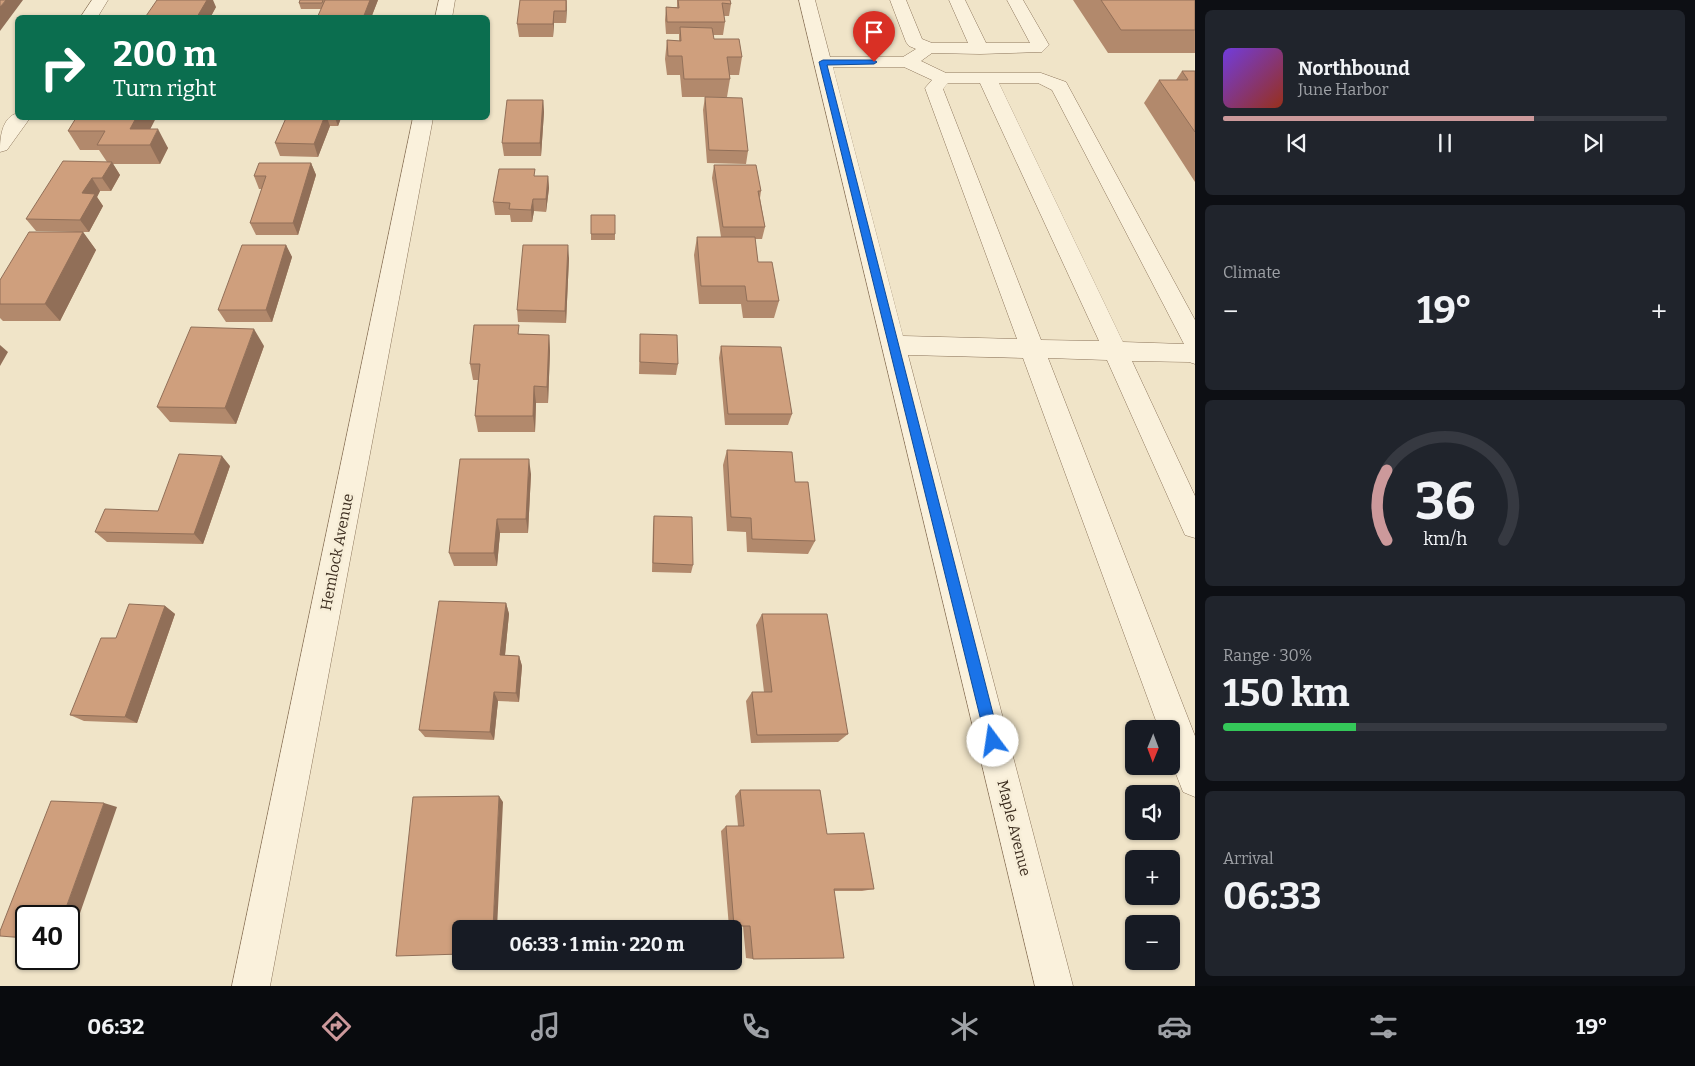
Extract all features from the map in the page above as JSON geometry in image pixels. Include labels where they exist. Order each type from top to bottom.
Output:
[{"type":"street","points":[[90,15],[100,0]]},
{"type":"street","points":[[444,15],[447,0]]},
{"type":"street","name":"Maple Avenue","points":[[808,0],[1054,986]]},
{"type":"street","points":[[898,0],[915,42],[930,48],[1036,48],[1040,45],[1015,0]]},
{"type":"street","points":[[957,0],[980,49]]},
{"type":"street","points":[[908,62],[930,48]]},
{"type":"street","points":[[823,62],[908,62],[943,78],[1041,78],[1059,86],[1195,342]]},
{"type":"street","points":[[943,78],[934,88],[1195,780]]},
{"type":"street","points":[[986,78],[1116,352],[1195,526]]},
{"type":"street","points":[[0,146],[19,120]]},
{"type":"street","name":"Hemlock Avenue","points":[[251,986],[423,120]]},
{"type":"street","points":[[894,345],[1189,353],[1195,355]]},
{"type":"building","points":[[0,0],[6,0],[0,7]]},
{"type":"building","points":[[157,0],[207,0],[198,15],[147,15]]},
{"type":"building","points":[[300,0],[323,0],[322,3],[299,3]]},
{"type":"building","points":[[325,0],[370,0],[364,15],[318,15]]},
{"type":"building","points":[[520,0],[566,0],[566,11],[554,11],[553,24],[517,24]]},
{"type":"building","points":[[678,0],[730,0],[731,4],[722,3],[725,22],[667,22],[666,7],[679,8]]},
{"type":"building","points":[[1101,0],[1195,0],[1195,30],[1121,30]]},
{"type":"building","points":[[680,27],[712,28],[714,39],[739,39],[742,57],[727,57],[730,79],[684,79],[682,56],[668,56],[667,40],[681,41]]},
{"type":"building","points":[[1182,71],[1195,71],[1195,132],[1159,80],[1188,80]]},
{"type":"building","points":[[705,97],[742,98],[748,151],[709,150]]},
{"type":"building","points":[[507,100],[543,100],[540,143],[502,143]]},
{"type":"building","points":[[75,120],[135,120],[130,129],[158,129],[150,145],[97,145],[105,131],[68,131]]},
{"type":"building","points":[[285,120],[323,120],[314,144],[275,143]]},
{"type":"building","points":[[63,161],[112,162],[102,178],[92,178],[82,193],[95,194],[80,220],[26,219]]},
{"type":"building","points":[[259,163],[311,163],[293,223],[250,223],[266,176],[254,176]]},
{"type":"building","points":[[714,165],[756,165],[761,191],[758,191],[765,227],[723,227]]},
{"type":"building","points":[[499,169],[535,169],[534,176],[548,176],[546,199],[533,199],[531,210],[509,209],[510,203],[493,202]]},
{"type":"building","points":[[591,215],[615,215],[615,234],[591,234]]},
{"type":"building","points":[[29,232],[83,232],[45,304],[0,304],[0,280]]},
{"type":"building","points":[[697,237],[755,237],[758,262],[772,262],[779,301],[747,301],[745,286],[701,286]]},
{"type":"building","points":[[242,245],[286,245],[266,310],[218,310]]},
{"type":"building","points":[[523,245],[568,245],[565,311],[517,310]]},
{"type":"building","points":[[474,325],[519,325],[518,334],[549,335],[547,387],[534,386],[533,416],[475,416],[480,364],[470,364]]},
{"type":"building","points":[[191,327],[254,329],[225,408],[157,407]]},
{"type":"building","points":[[640,334],[677,335],[678,364],[640,362]]},
{"type":"building","points":[[721,346],[781,347],[792,414],[728,414]]},
{"type":"building","points":[[727,450],[792,452],[795,482],[808,482],[815,541],[752,539],[751,518],[731,517]]},
{"type":"building","points":[[179,454],[222,456],[194,534],[95,532],[105,509],[158,511]]},
{"type":"building","points":[[460,459],[529,459],[526,519],[497,519],[494,553],[449,553]]},
{"type":"building","points":[[654,516],[692,517],[693,565],[653,563]]},
{"type":"building","points":[[439,601],[506,603],[500,655],[519,656],[516,693],[494,692],[490,732],[419,730]]},
{"type":"building","points":[[129,604],[165,606],[125,717],[70,715],[101,638],[116,638]]},
{"type":"building","points":[[762,614],[827,614],[848,734],[757,735],[752,692],[772,692]]},
{"type":"building","points":[[740,790],[820,790],[827,834],[864,833],[874,889],[834,889],[844,958],[753,959],[750,926],[742,926],[742,920],[734,920],[726,826],[744,826]]},
{"type":"building","points":[[499,796],[493,920],[452,920],[452,954],[396,956],[413,797]]},
{"type":"building","points":[[51,801],[104,803],[67,905],[15,905],[15,937],[0,936],[0,931]]},
{"type":"route","points":[[874,62],[823,62],[993,741]]}]
